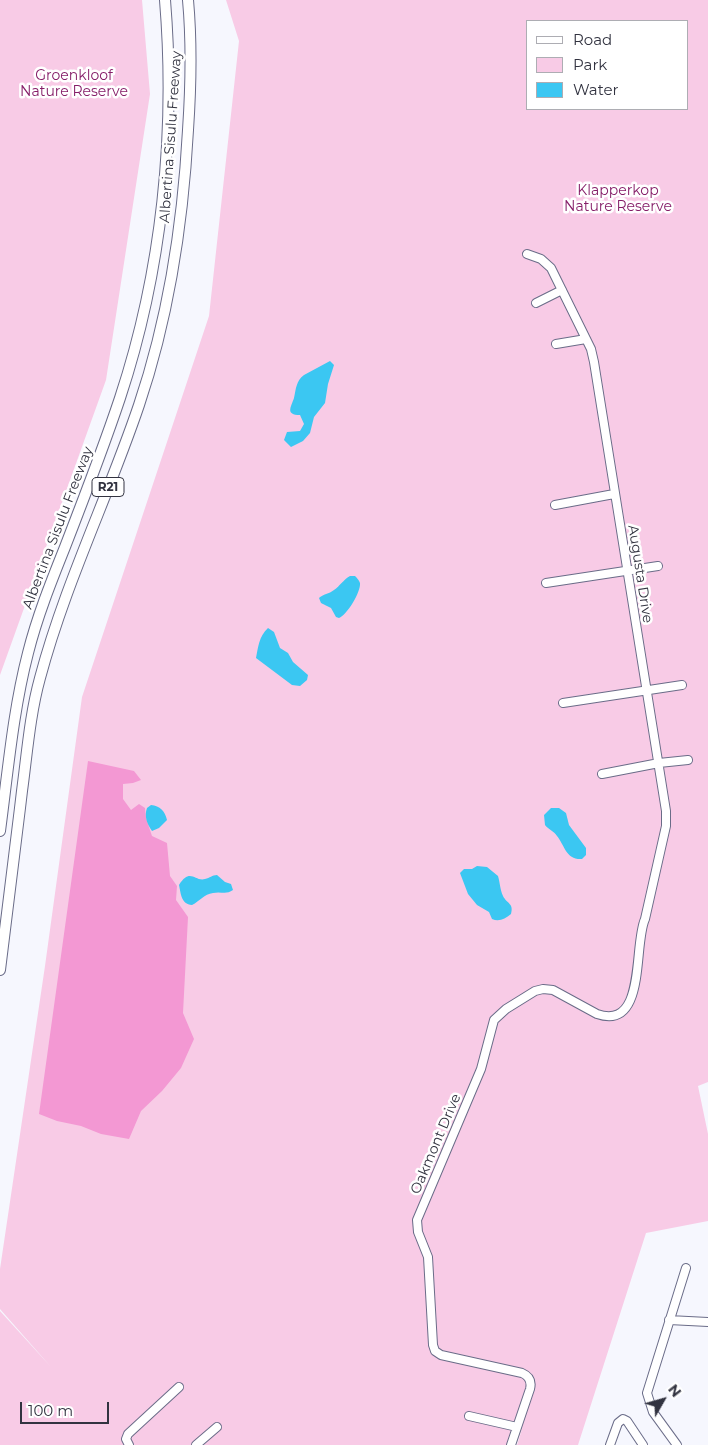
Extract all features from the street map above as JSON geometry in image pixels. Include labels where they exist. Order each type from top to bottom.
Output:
[{"type":"highway","name":"Albertina Sisulu Freeway","points":[[0,830],[18,703],[28,652],[49,588],[101,453],[120,397],[140,327],[149,284],[158,231],[167,145],[169,90],[165,0]]},
{"type":"highway","name":"Albertina Sisulu Freeway","points":[[0,970],[30,731],[39,680],[54,631],[140,403],[164,316],[184,190],[191,48],[188,0]]},
{"type":"street","name":"Augusta Drive","points":[[527,254],[542,259],[548,264],[586,339],[594,362],[667,818],[645,919]]},
{"type":"street","points":[[536,304],[562,290]]},
{"type":"street","points":[[556,344],[586,339]]},
{"type":"street","points":[[555,505],[614,494]]},
{"type":"street","points":[[546,583],[658,566]]},
{"type":"street","points":[[562,703],[682,685]]},
{"type":"street","points":[[602,774],[659,763],[688,760]]},
{"type":"street","name":"Oakmont Drive","points":[[511,1445],[531,1381],[528,1376],[522,1373],[441,1355],[434,1348],[428,1257],[418,1232],[417,1220],[483,1063],[494,1020],[513,1004],[543,989],[556,991],[601,1016],[609,1017],[620,1013],[629,1005],[633,995],[641,931],[645,919]]},
{"type":"street","points":[[677,1445],[653,1412],[647,1393],[686,1268]]},
{"type":"street","points":[[669,1320],[708,1322]]},
{"type":"street","points":[[129,1445],[126,1441],[128,1434],[179,1387]]},
{"type":"street","points":[[469,1416],[518,1427]]},
{"type":"street","points":[[610,1445],[618,1423],[623,1419],[627,1421],[643,1445]]},
{"type":"street","points":[[196,1445],[217,1427]]},
{"type":"green space","name":"Groenkloof Nature Reserve","points":[[0,0],[142,0],[150,94],[106,380],[0,675]]},
{"type":"green space","name":"Klapperkop Nature Reserve","points":[[226,0],[708,0],[708,1082],[698,1086],[708,1134],[708,1221],[646,1233],[578,1445],[517,1445],[523,1426],[516,1445],[0,1445],[0,1311],[51,1367],[0,1309],[0,1269],[45,966],[82,697],[209,316],[239,41]]},
{"type":"shaded area","points":[[88,761],[134,771],[141,780],[123,784],[123,799],[131,810],[139,804],[145,808],[152,836],[167,843],[170,876],[177,886],[176,900],[188,917],[183,1013],[194,1039],[181,1068],[162,1091],[141,1111],[129,1139],[101,1134],[39,1114]]},
{"type":"water","points":[[330,361],[334,365],[325,403],[314,417],[310,433],[303,441],[291,447],[284,440],[287,432],[300,431],[304,424],[300,415],[292,414],[290,410],[298,383],[301,377]]},
{"type":"water","points":[[350,576],[357,578],[360,587],[349,608],[339,618],[336,617],[331,608],[321,603],[319,598],[334,590]]},
{"type":"water","points":[[268,628],[274,632],[280,648],[288,653],[293,662],[308,675],[307,680],[300,686],[292,685],[256,658],[261,638]]},
{"type":"water","points":[[151,805],[162,809],[167,820],[159,828],[152,831],[146,817],[147,808]]},
{"type":"water","points":[[551,808],[559,808],[566,813],[569,825],[586,848],[586,855],[582,859],[569,855],[556,834],[545,825],[544,815]]},
{"type":"water","points":[[477,866],[487,867],[498,876],[503,896],[512,908],[511,914],[504,919],[492,919],[489,912],[477,905],[468,894],[460,873],[464,869],[472,869]]},
{"type":"water","points":[[217,875],[225,882],[231,884],[233,890],[210,894],[192,905],[184,901],[179,885],[186,877],[192,876],[207,879]]}]
